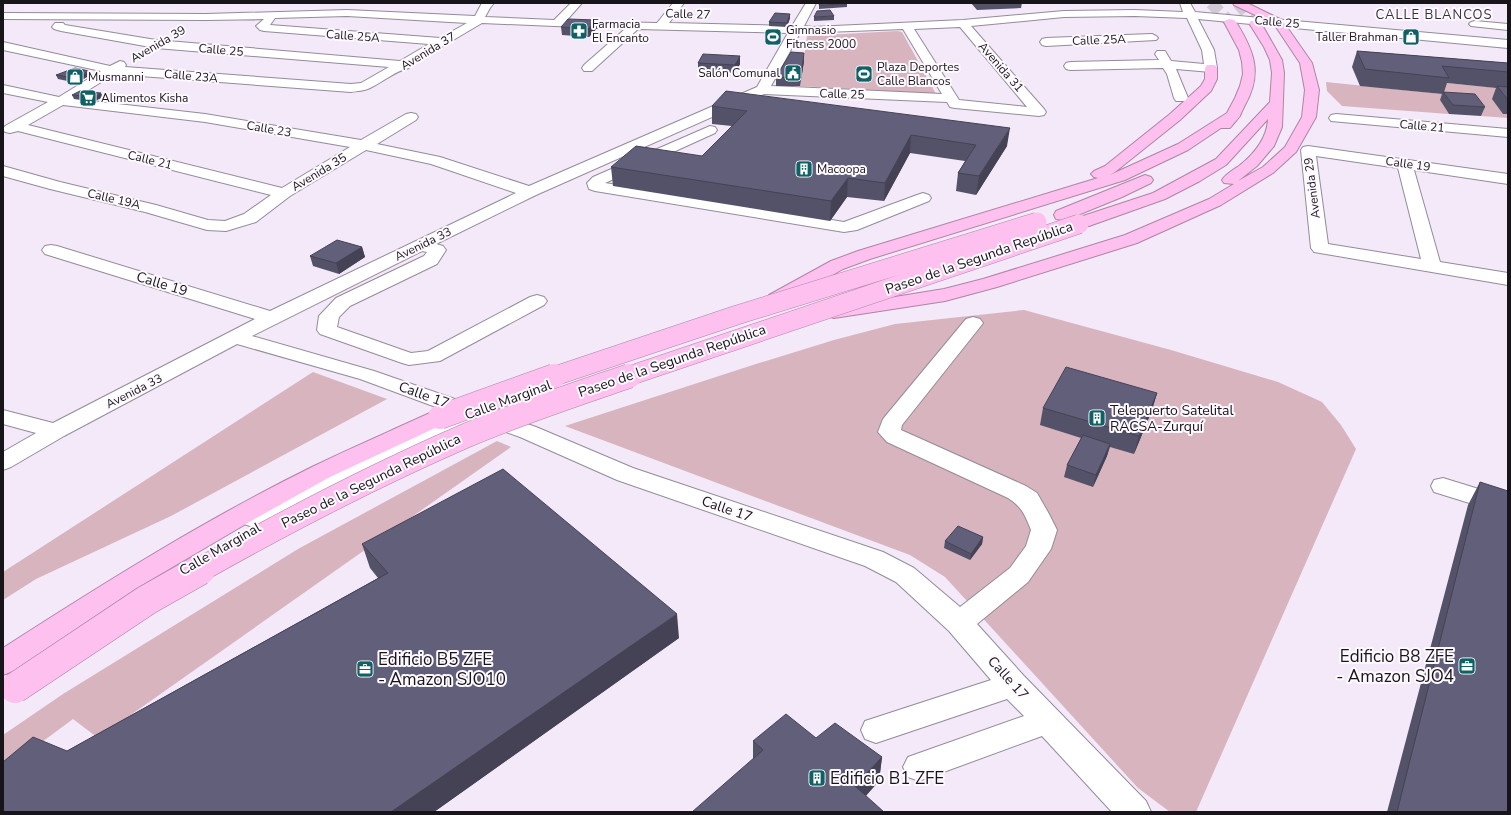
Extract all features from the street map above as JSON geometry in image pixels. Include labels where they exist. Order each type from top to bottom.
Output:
[{"type":"highway","points":[[738,325],[945,295],[990,283],[1066,258],[1131,239],[1215,202],[1268,170],[1291,148],[1309,118],[1312,90],[1306,63],[1278,22],[1238,3]]},
{"type":"highway","name":"Paseo de la Segunda República","points":[[3,664],[126,582],[242,515],[322,472],[440,417],[640,346],[1062,215],[1116,194],[1173,167],[1200,151],[1218,135],[1234,114],[1245,94],[1250,70],[1244,45],[1230,22]]},
{"type":"highway","points":[[1066,258],[1211,192],[1237,176],[1252,163],[1269,143],[1275,127],[1278,73],[1276,60],[1255,23]]},
{"type":"highway","points":[[1033,203],[1110,169],[1175,117],[1206,88],[1211,79],[1212,68]]},
{"type":"highway","name":"Paseo de la Segunda República","points":[[3,696],[147,600],[273,529],[356,486],[465,436],[530,410],[1159,196],[1221,162],[1276,103]]},
{"type":"highway","points":[[738,325],[837,265],[864,255],[1119,177],[1183,147],[1234,114]]},
{"type":"street","name":"Avenida 39","points":[[10,129],[229,3]]},
{"type":"street","points":[[276,15],[297,3]]},
{"type":"street","points":[[347,13],[364,3]]},
{"type":"street","name":"Avenida 37","points":[[358,88],[369,84],[405,65],[478,21],[485,6],[489,3]]},
{"type":"street","points":[[557,24],[577,3]]},
{"type":"street","points":[[660,26],[679,3]]},
{"type":"street","points":[[762,90],[811,3]]},
{"type":"street","points":[[1070,66],[1166,64],[1212,68],[1208,50],[1185,3]]},
{"type":"street","points":[[1261,3],[1278,22]]},
{"type":"street","points":[[4,17],[26,6]]},
{"type":"street","name":"Calle 27","points":[[4,17],[206,17],[347,13],[557,24],[796,30],[963,24]]},
{"type":"street","points":[[1135,13],[1152,38],[1173,74],[1181,98]]},
{"type":"street","name":"Calle 25","points":[[963,24],[1064,14],[1135,13],[1190,15],[1508,44]]},
{"type":"street","name":"Calle 25A","points":[[276,15],[262,26],[264,28],[442,42]]},
{"type":"street","name":"Calle 25","points":[[74,17],[60,23],[58,27],[156,44],[405,65]]},
{"type":"street","name":"Avenida 31","points":[[963,24],[1039,112]]},
{"type":"street","points":[[1475,24],[1508,27]]},
{"type":"street","points":[[588,68],[635,26]]},
{"type":"street","points":[[907,26],[951,98]]},
{"type":"street","name":"Calle 25A","points":[[1046,42],[1152,38]]},
{"type":"street","name":"Calle 23A","points":[[3,46],[113,70],[336,88],[358,88]]},
{"type":"street","name":"Calle 23","points":[[4,90],[61,101],[205,118],[362,145],[435,160],[530,192]]},
{"type":"street","name":"Calle 25","points":[[762,90],[951,98],[955,104],[1039,112]]},
{"type":"street","name":"Avenida 33","points":[[3,462],[56,431],[272,318],[530,192],[762,90]]},
{"type":"street","name":"Avenida 35","points":[[226,226],[250,218],[284,193],[411,117]]},
{"type":"street","name":"Calle 21","points":[[1336,118],[1508,133]]},
{"type":"street","name":"Calle 21","points":[[10,129],[284,193]]},
{"type":"street","points":[[710,130],[599,180],[595,183],[596,186],[844,227],[851,226],[923,198]]},
{"type":"street","points":[[649,139],[675,145]]},
{"type":"street","name":"Calle 19","points":[[1308,150],[1508,179]]},
{"type":"street","name":"Avenida 29","points":[[1308,150],[1316,226],[1320,248],[1432,266]]},
{"type":"street","points":[[1405,164],[1432,266],[1508,279]]},
{"type":"street","name":"Calle 19A","points":[[3,171],[56,186],[150,208],[207,225],[226,226]]},
{"type":"street","points":[[421,245],[437,250],[431,260],[343,302],[329,316],[326,330],[409,359],[433,357],[537,301]]},
{"type":"street","name":"Calle 19","points":[[51,250],[272,318]]},
{"type":"street","points":[[959,623],[1019,575],[1038,549],[1044,530],[1028,499],[1017,492],[895,437],[889,432],[891,424],[974,322]]},
{"type":"street","name":"Calle Marginal","points":[[3,670],[139,583],[255,517],[369,460],[479,415],[738,325]]},
{"type":"street","name":"Calle 17","points":[[236,338],[367,375],[528,432],[625,474],[874,559],[904,575],[959,623],[1013,685],[1134,812]]},
{"type":"street","name":"Calle Marginal","points":[[3,685],[149,590],[266,523],[479,415]]},
{"type":"street","points":[[3,417],[56,431]]},
{"type":"street","points":[[1443,486],[1508,507]]},
{"type":"street","points":[[876,730],[1013,685]]},
{"type":"street","points":[[919,767],[1047,721]]},
{"type":"shaded area","name":"Plaza Deportes Calle Blancos","points":[[897,31],[902,32],[936,94],[800,86],[807,36]]},
{"type":"shaded area","points":[[1326,82],[1442,94],[1436,82],[1508,89],[1508,118],[1481,116],[1471,103],[1440,100],[1449,114],[1342,106],[1327,91]]},
{"type":"shaded area","points":[[1024,310],[1171,350],[1278,382],[1322,402],[1341,425],[1356,449],[1196,812],[1170,812],[1138,788],[945,577],[910,555],[565,426],[756,364],[834,340],[895,324]]},
{"type":"shaded area","points":[[313,372],[387,399],[171,516],[36,579],[3,600],[3,572]]},
{"type":"shaded area","points":[[497,441],[511,447],[98,738],[73,719],[3,771],[3,735],[63,694],[298,549]]},
{"type":"building","points":[[820,3],[846,3],[847,4],[819,5]]},
{"type":"building","points":[[830,10],[834,16],[814,17],[817,11]]},
{"type":"building","points":[[775,13],[790,14],[787,23],[769,22]]},
{"type":"building","points":[[568,19],[596,20],[588,29],[561,27]]},
{"type":"building","points":[[1357,51],[1508,63],[1508,72],[1442,66],[1449,78],[1365,69]]},
{"type":"building","points":[[791,52],[804,53],[801,78],[776,77]]},
{"type":"building","points":[[703,54],[740,56],[735,65],[698,63]]},
{"type":"building","points":[[75,68],[89,71],[75,78],[56,75]]},
{"type":"building","points":[[1497,86],[1508,87],[1508,100]]},
{"type":"building","points":[[80,91],[101,93],[94,97],[72,95]]},
{"type":"building","name":"Macoopa","points":[[726,91],[1010,128],[979,176],[958,173],[976,145],[911,135],[885,183],[848,178],[831,201],[611,167],[636,146],[702,156],[747,111],[712,106]]},
{"type":"building","points":[[1443,92],[1475,94],[1485,107],[1453,105]]},
{"type":"building","points":[[337,240],[362,247],[336,263],[310,256]]},
{"type":"building","points":[[1066,367],[1157,393],[1139,436],[1043,408]]},
{"type":"building","points":[[1083,435],[1110,444],[1096,475],[1067,465]]},
{"type":"building","points":[[503,469],[677,614],[391,812],[3,812],[3,762],[33,737],[67,751],[388,573],[362,544]]},
{"type":"building","name":"Edificio B8 ZFE - Amazon SJO4","points":[[1480,482],[1508,491],[1508,812],[1397,812]]},
{"type":"building","points":[[958,526],[983,537],[971,554],[945,541]]},
{"type":"building","name":"Edificio B1 ZFE","points":[[786,714],[816,738],[835,723],[882,757],[855,786],[884,812],[692,812],[763,750],[753,741]]},
{"type":"tunnel","points":[[1211,3],[1230,22]]},
{"type":"tunnel","points":[[1238,3],[1255,23]]},
{"type":"place","name":"Farmacia El Encanto","points":[[579,31]]},
{"type":"place","name":"Gimnasio Fitness 2000","points":[[773,37]]},
{"type":"place","name":"Taller Brahman","points":[[1411,37]]},
{"type":"place","name":"Salón Comunal","points":[[793,73]]},
{"type":"place","name":"Plaza Deportes Calle Blancos","points":[[864,74]]},
{"type":"place","name":"Musmanni","points":[[75,77]]},
{"type":"place","name":"Alimentos Kisha","points":[[88,98]]},
{"type":"place","name":"Macoopa","points":[[804,169]]},
{"type":"place","name":"Telepuerto Satelital RACSA-Zurquí","points":[[1097,418]]},
{"type":"place","name":"Edificio B8 ZFE - Amazon SJO4","points":[[1467,666]]},
{"type":"place","name":"Edificio B5 ZFE - Amazon SJO10","points":[[365,669]]},
{"type":"place","name":"Edificio B1 ZFE","points":[[817,778]]},
{"type":"district","name":"CALLE BLANCOS","points":[[1434,15]]}]
